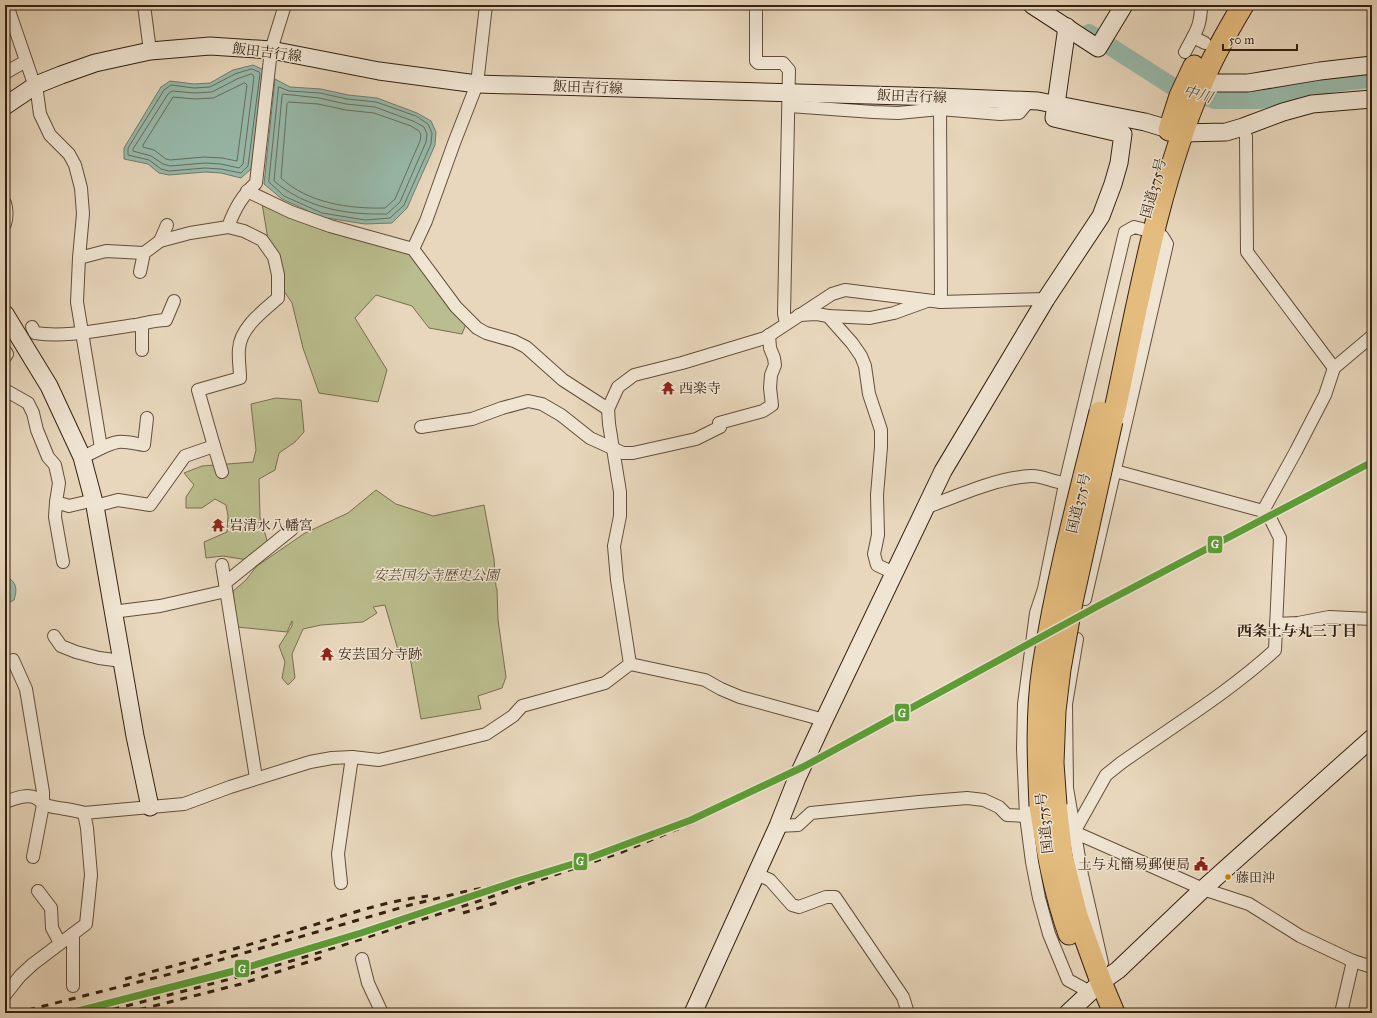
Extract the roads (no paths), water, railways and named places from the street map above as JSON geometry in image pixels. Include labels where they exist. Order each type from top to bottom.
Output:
[{"type":"highway","name":"国道375号","points":[[1199,78],[1199,40],[1228,5]]},
{"type":"highway","name":"国道375号","points":[[1114,1013],[1096,987],[1059,905],[1048,858],[1040,809],[1038,757],[1039,706],[1043,668],[1057,593],[1107,413],[1148,231],[1176,131],[1187,100],[1243,5]]},
{"type":"highway","name":"国道375号","points":[[1096,987],[1098,1013]]},
{"type":"street","points":[[7,5],[32,78],[36,85],[40,114],[50,135],[69,154],[75,165],[81,188],[83,214],[77,302],[101,448]]},
{"type":"street","points":[[144,5],[150,51]]},
{"type":"street","points":[[228,227],[236,206],[256,182],[271,50],[285,5]]},
{"type":"street","points":[[413,249],[426,221],[477,84],[486,5]]},
{"type":"street","points":[[756,5],[756,61],[758,63],[783,63],[789,70],[784,314],[786,323]]},
{"type":"street","points":[[1032,5],[1098,48],[1124,5]]},
{"type":"street","points":[[1185,52],[1199,40],[1201,5]]},
{"type":"street","points":[[696,1012],[778,826],[797,778],[943,471],[1046,299],[1101,216],[1119,163],[1124,134],[1054,118],[1067,27]]},
{"type":"street","name":"飯田吉行線","points":[[5,106],[36,85],[95,63],[150,51],[210,46],[271,50],[379,71],[477,84],[789,99],[940,103],[1029,101],[1056,104],[1145,122],[1176,131],[1226,132],[1244,127],[1283,112],[1312,104],[1372,99]]},
{"type":"street","points":[[5,73],[26,61]]},
{"type":"street","points":[[1199,78],[1210,83],[1248,82],[1372,65]]},
{"type":"street","points":[[940,103],[941,302]]},
{"type":"street","points":[[1244,127],[1246,137],[1247,252],[1334,368]]},
{"type":"street","points":[[247,191],[291,212],[330,226],[413,249],[456,307],[477,328],[486,333],[514,341],[526,347],[563,380],[608,409]]},
{"type":"street","points":[[5,204],[7,208],[5,224]]},
{"type":"street","points":[[160,241],[167,225]]},
{"type":"street","points":[[140,272],[144,254],[160,241],[190,232],[228,227],[244,231],[262,240],[274,257],[278,275],[278,298],[251,324],[243,334],[239,349],[240,378],[198,390],[222,472]]},
{"type":"street","points":[[778,826],[798,825],[811,813],[967,798],[984,800],[999,808],[1007,815],[1040,809],[1024,790],[1023,749],[1024,704],[1036,613],[1044,589],[1065,484],[1125,232],[1134,227],[1162,236],[1167,244],[1085,599],[1044,589]]},
{"type":"street","points":[[79,258],[106,251],[144,254]]},
{"type":"street","points":[[630,664],[617,580],[614,546],[620,516],[620,492],[608,409],[618,387],[634,375],[682,363],[765,338],[832,294],[845,290],[941,302],[1046,299]]},
{"type":"street","points":[[17,331],[48,335],[83,332],[166,320],[174,301]]},
{"type":"street","points":[[798,315],[816,314],[870,318],[894,313],[929,301]]},
{"type":"street","points":[[5,314],[50,386],[82,457],[94,503],[135,736],[150,807]]},
{"type":"street","points":[[828,316],[852,343],[861,356],[865,366],[869,394],[881,430],[878,535],[874,554],[878,565],[894,573]]},
{"type":"street","points":[[142,324],[142,350]]},
{"type":"street","points":[[421,427],[472,419],[502,408],[528,401],[542,404],[561,415],[590,438],[623,453],[633,453],[696,439],[720,427],[719,423],[763,410],[772,405],[770,388],[771,375],[775,365],[770,348],[769,335]]},
{"type":"street","points":[[1263,510],[1325,395],[1334,368],[1372,336]]},
{"type":"street","points":[[5,352],[5,357]]},
{"type":"street","points":[[5,390],[28,403],[33,413],[37,430],[48,457],[55,465],[59,483],[55,517],[63,562]]},
{"type":"street","points":[[82,457],[92,454],[101,448],[119,442],[144,445],[148,418]]},
{"type":"street","points":[[56,502],[69,506],[118,500],[150,505],[185,456],[214,446]]},
{"type":"street","points":[[925,508],[979,488],[1010,479],[1032,475],[1065,484],[1115,472],[1263,510],[1280,538],[1275,650],[1257,666],[1121,762],[1106,775],[1074,832]]},
{"type":"street","points":[[114,615],[120,611],[160,606],[226,587],[292,529]]},
{"type":"street","points":[[222,565],[256,778]]},
{"type":"street","points":[[1276,624],[1298,623],[1329,617],[1372,619]]},
{"type":"street","points":[[54,636],[61,646],[76,652],[99,658],[122,661]]},
{"type":"street","points":[[1077,639],[1066,704],[1067,788],[1082,875],[1103,964],[1096,987]]},
{"type":"street","points":[[5,662],[13,660],[26,689],[43,792],[43,804],[33,858]]},
{"type":"street","points":[[5,802],[23,797],[35,798],[43,804],[49,806],[73,809],[84,813],[184,804],[256,778],[310,762],[332,758],[379,760],[486,734],[513,716],[522,706],[605,683],[630,664],[706,680],[721,689],[740,697],[824,720]]},
{"type":"street","points":[[1024,704],[1066,704]]},
{"type":"street","points":[[1068,1013],[1096,987],[1118,970],[1203,889],[1372,738]]},
{"type":"street","points":[[341,884],[338,854],[352,758]]},
{"type":"street","points":[[1024,790],[1067,788]]},
{"type":"street","points":[[5,995],[20,976],[86,924],[91,875],[87,828],[84,813]]},
{"type":"street","points":[[1074,832],[1203,889],[1249,904],[1300,936],[1353,961],[1372,967]]},
{"type":"street","points":[[756,874],[770,880],[792,905],[799,907],[826,897],[835,897],[903,997],[908,1013]]},
{"type":"street","points":[[38,892],[51,908],[52,928],[60,943]]},
{"type":"street","points":[[73,934],[73,986]]},
{"type":"street","points":[[362,960],[368,984],[382,1013]]},
{"type":"street","points":[[1341,1013],[1353,961]]},
{"type":"water","points":[[253,65],[264,70],[251,169],[241,178],[221,173],[205,172],[169,175],[159,173],[148,164],[124,159],[124,148],[161,87],[170,81],[194,84],[210,83],[233,70]]},
{"type":"water","points":[[275,79],[290,87],[321,89],[348,95],[377,98],[417,113],[431,121],[436,132],[435,145],[407,208],[392,223],[365,224],[321,217],[282,199],[264,184]]},
{"type":"water","points":[[5,579],[10,579],[15,585],[16,594],[14,600],[5,605]]},
{"type":"waterway","name":"中川","points":[[1089,33],[1172,86],[1215,100],[1260,100],[1300,91],[1303,93],[1319,87],[1337,83],[1372,79]]},
{"type":"railway","points":[[99,1013],[238,977],[337,947],[473,903],[622,852],[697,821]]},
{"type":"railway","points":[[28,1010],[182,971],[410,905],[517,881]]},
{"type":"railway","points":[[125,979],[396,901],[428,896]]},
{"type":"railway","points":[[463,913],[502,901]]},
{"type":"railway","points":[[126,1013],[241,984],[326,956]]},
{"type":"place","name":"西楽寺","points":[[668,388]]},
{"type":"place","name":"岩清水八幡宮","points":[[218,525]]},
{"type":"place","name":"安芸国分寺跡","points":[[327,654]]},
{"type":"place","name":"土与丸簡易郵便局","points":[[1201,864]]},
{"type":"place","name":"藤田沖","points":[[1228,877]]},
{"type":"district","name":"西条土与丸三丁目","points":[[1297,631]]},
{"type":"park label","name":"安芸国分寺歴史公園","points":[[436,575]]}]
